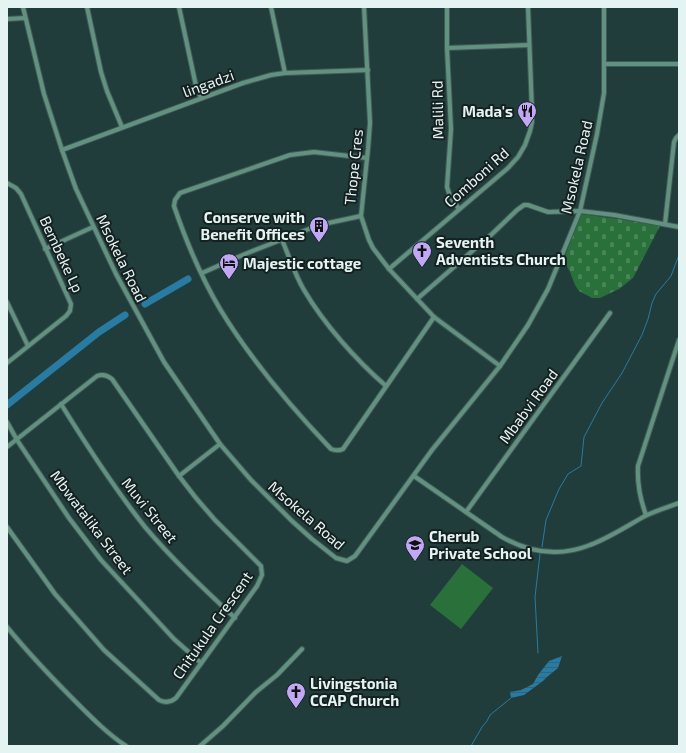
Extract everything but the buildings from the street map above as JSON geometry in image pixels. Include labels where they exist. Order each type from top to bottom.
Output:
[{"type":"street","name":"Msokela Road","points":[[23,7],[44,94],[76,189],[116,274],[164,362],[220,444],[251,480],[292,521],[324,549],[342,561],[347,561],[355,556],[432,450],[500,366],[528,325],[548,289],[580,211],[604,93],[604,7]]},
{"type":"street","points":[[87,7],[101,72],[122,127]]},
{"type":"street","points":[[179,7],[196,86],[201,98]]},
{"type":"street","points":[[271,7],[285,73]]},
{"type":"street","name":"Thope Cres","points":[[364,7],[370,123],[361,216],[370,244],[389,269],[434,318],[500,366]]},
{"type":"street","name":"Malili Rd","points":[[447,7],[447,48],[451,129],[447,187],[450,196],[459,209]]},
{"type":"street","name":"Comboni Rd","points":[[389,269],[508,168],[518,157],[525,144],[530,131],[532,110],[528,7]]},
{"type":"street","points":[[7,19],[25,18]]},
{"type":"street","points":[[447,48],[529,45]]},
{"type":"street","points":[[604,64],[679,64]]},
{"type":"street","name":"lingadzi","points":[[62,150],[201,98],[271,75],[285,73],[368,70]]},
{"type":"street","points":[[665,224],[674,142],[679,135]]},
{"type":"street","points":[[367,158],[314,152],[290,155],[180,193],[175,200],[174,206],[202,273],[220,308],[241,341],[300,417],[332,449],[339,451],[343,449],[434,318]]},
{"type":"street","name":"Bembeke Lp","points":[[7,183],[16,188],[21,194],[45,249],[70,300],[71,306],[66,316],[7,363]]},
{"type":"street","points":[[417,299],[492,234],[517,210],[524,206],[528,205],[554,213],[580,211],[614,215],[679,227]]},
{"type":"street","points":[[202,273],[319,225],[361,216]]},
{"type":"street","points":[[45,249],[93,227]]},
{"type":"street","points":[[282,240],[304,289],[315,308],[343,343],[386,386]]},
{"type":"street","points":[[7,302],[28,346]]},
{"type":"street","name":"Mbabvi Road","points":[[466,512],[610,313]]},
{"type":"street","points":[[646,515],[640,498],[638,466],[679,340]]},
{"type":"street","name":"Chitukula Crescent","points":[[7,447],[97,376],[103,375],[109,377],[112,379],[179,476],[215,520],[261,566],[262,575],[257,586],[235,618],[174,700],[167,702],[159,700],[104,650],[55,594],[7,528]]},
{"type":"street","name":"Muvi Street","points":[[61,404],[98,462],[145,527],[203,588],[235,618]]},
{"type":"street","name":"Mbwatalika Street","points":[[7,422],[17,440],[69,518],[101,560],[174,639],[201,663]]},
{"type":"street","points":[[179,476],[220,444]]},
{"type":"street","points":[[414,476],[509,541],[530,549],[545,552],[575,550],[591,545],[646,515],[679,503]]},
{"type":"street","points":[[7,627],[57,684],[107,732],[126,746]]},
{"type":"street","points":[[200,746],[224,726],[256,692],[277,675],[302,649]]},
{"type":"green space","points":[[581,214],[660,226],[633,278],[619,289],[600,298],[592,298],[579,291],[564,259]]},
{"type":"green space","points":[[462,564],[493,588],[461,629],[430,605]]},
{"type":"water","points":[[562,656],[558,668],[543,681],[524,695],[511,698],[510,692],[521,690],[533,684],[549,661]]},
{"type":"waterway","points":[[542,547],[546,520],[559,489],[568,474],[581,466],[584,437],[602,403],[622,373],[642,335],[656,294],[671,276],[679,255]]},
{"type":"waterway","points":[[145,304],[188,279]]},
{"type":"waterway","points":[[7,405],[99,332],[125,315]]},
{"type":"waterway","points":[[538,653],[535,597],[540,554]]},
{"type":"waterway","points":[[471,746],[490,715],[511,698]]},
{"type":"place","name":"Mada's","points":[[527,128]]},
{"type":"place","name":"Conserve with Benefit Offices","points":[[319,243]]},
{"type":"place","name":"Seventh Adventists Church","points":[[422,268]]},
{"type":"place","name":"Majestic cottage","points":[[229,280]]},
{"type":"place","name":"Cherub Private School","points":[[415,562]]},
{"type":"place","name":"Livingstonia CCAP Church","points":[[296,709]]}]
